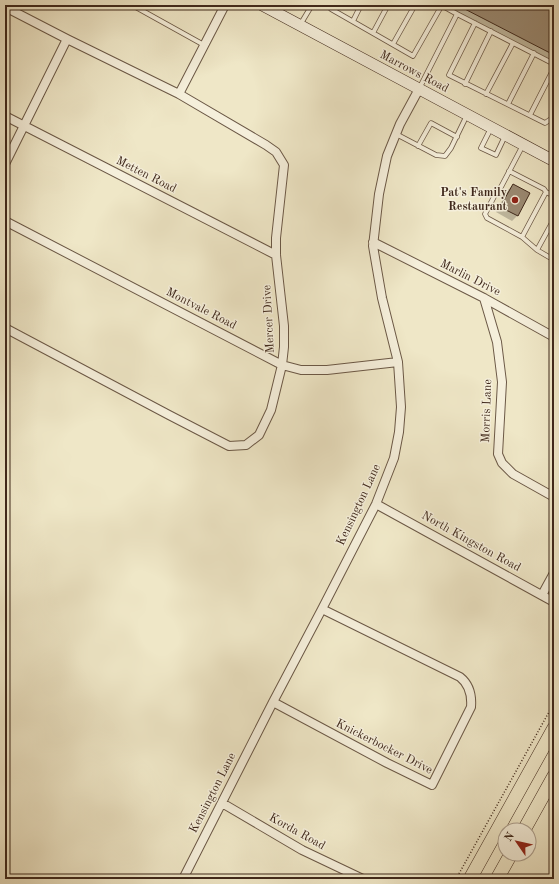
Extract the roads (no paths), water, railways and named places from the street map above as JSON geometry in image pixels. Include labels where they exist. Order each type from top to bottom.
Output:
[{"type":"main road","points":[[470,879],[554,728]]},
{"type":"main road","points":[[528,822],[554,776]]},
{"type":"main road","points":[[498,879],[507,862]]},
{"type":"street","points":[[179,94],[225,5]]},
{"type":"street","name":"Marrows Road","points":[[262,5],[554,161]]},
{"type":"street","name":"Mercer Drive","points":[[5,7],[179,94],[276,152],[284,165],[276,238],[276,255],[284,326],[284,347],[282,365],[271,410],[259,435],[246,445],[229,446],[5,328]]},
{"type":"street","points":[[5,164],[67,39]]},
{"type":"street","name":"Kensington Lane","points":[[183,879],[376,504],[394,458],[399,432],[401,407],[398,362],[382,298],[373,242],[379,194],[387,156],[400,124],[419,89]]},
{"type":"street","name":"Metten Road","points":[[5,116],[276,255]]},
{"type":"street","name":"Montvale Road","points":[[5,222],[282,365],[301,370],[327,370],[398,362]]},
{"type":"street","name":"Marlin Drive","points":[[373,242],[484,298],[554,337]]},
{"type":"street","name":"Morris Lane","points":[[484,298],[496,342],[502,382],[498,454],[502,463],[513,474],[554,497]]},
{"type":"street","name":"North Kingston Road","points":[[376,504],[554,602]]},
{"type":"street","points":[[542,595],[554,573]]},
{"type":"street","name":"Knickerbocker Drive","points":[[273,702],[387,763],[432,785],[471,707],[470,692],[467,685],[460,677],[322,609]]},
{"type":"street","name":"Korda Road","points":[[222,803],[302,850],[363,879]]},
{"type":"lane","points":[[132,5],[204,45]]},
{"type":"lane","points":[[300,26],[312,5]]},
{"type":"lane","points":[[333,5],[331,9],[413,56],[441,5],[554,64]]},
{"type":"lane","points":[[352,21],[361,5]]},
{"type":"lane","points":[[373,33],[388,5]]},
{"type":"lane","points":[[393,44],[415,5]]},
{"type":"lane","points":[[419,89],[457,14]]},
{"type":"lane","points":[[474,23],[449,75],[545,123],[554,117]]},
{"type":"lane","points":[[465,84],[491,32]]},
{"type":"lane","points":[[486,94],[513,42]]},
{"type":"lane","points":[[508,104],[534,53]]},
{"type":"lane","points":[[530,115],[554,68]]},
{"type":"lane","points":[[396,134],[436,155],[445,156],[451,148],[467,115]]},
{"type":"lane","points":[[418,146],[431,123],[457,136]]},
{"type":"lane","points":[[491,128],[481,148],[496,155],[505,136]]},
{"type":"lane","points":[[523,145],[501,187],[496,191],[485,214],[487,218],[522,237],[537,250],[554,260]]},
{"type":"lane","points":[[510,171],[554,196]]},
{"type":"lane","points":[[522,237],[546,192]]},
{"type":"lane","points":[[537,250],[554,219]]},
{"type":"place","name":"Pat's Family Restaurant","points":[[515,200]]}]
